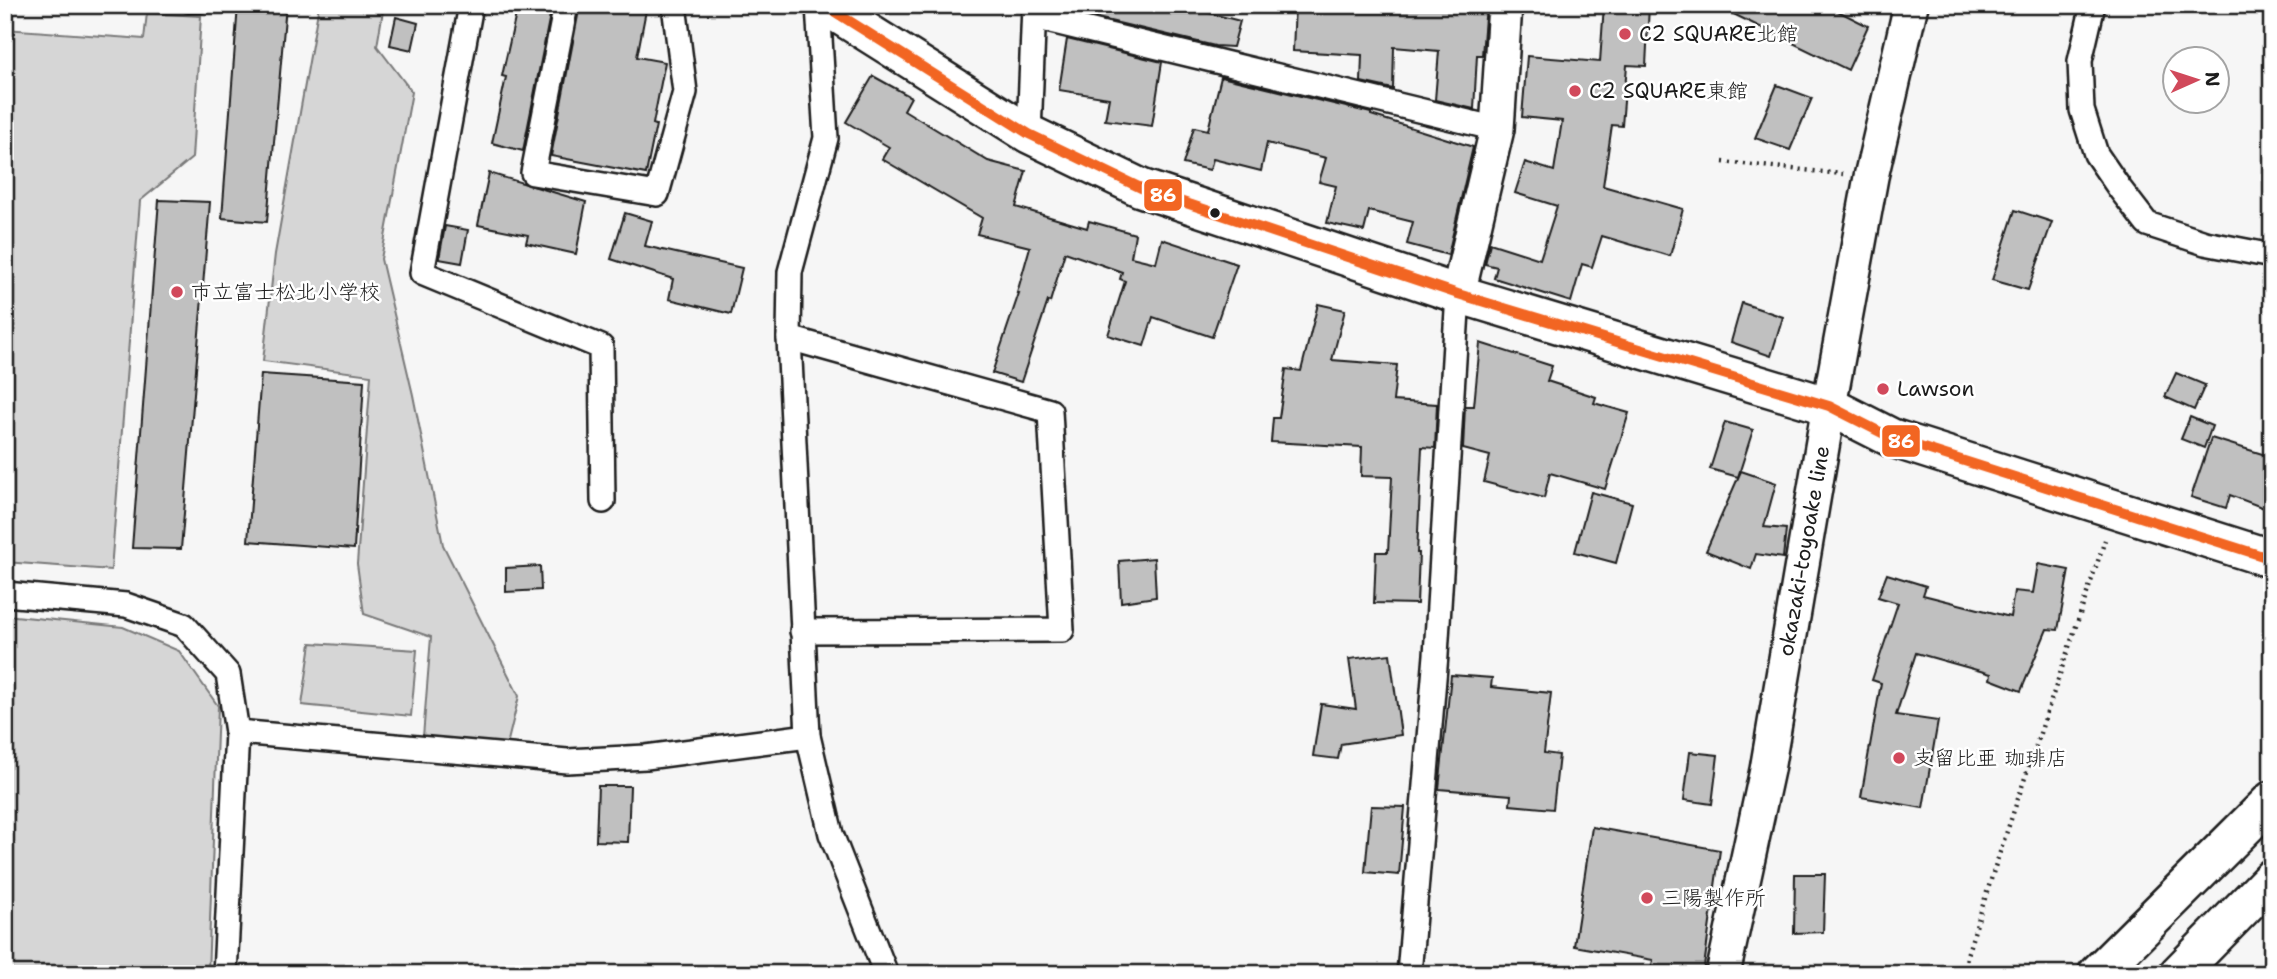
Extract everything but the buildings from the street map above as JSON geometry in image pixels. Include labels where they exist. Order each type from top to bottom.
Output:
[{"type":"main road","points":[[824,5],[1029,134],[1142,188],[1458,294],[1829,406],[1892,438],[2272,559]]},
{"type":"main road","points":[[1458,294],[1497,129],[1505,5]]},
{"type":"main road","name":"okazaki-toyoake line","points":[[1723,974],[1767,770],[1871,177],[1911,5]]},
{"type":"main road","points":[[2097,974],[2272,800]]},
{"type":"main road","points":[[2178,974],[2272,878]]},
{"type":"street","points":[[471,5],[422,273],[601,347],[603,501]]},
{"type":"street","points":[[566,5],[533,173],[657,194],[685,92],[674,5]]},
{"type":"street","points":[[818,5],[826,138],[790,272],[789,338],[808,736],[831,834],[886,974]]},
{"type":"street","points":[[2093,5],[2080,61],[2082,110],[2096,154],[2120,189],[2147,224],[2205,243],[2272,256]]},
{"type":"street","points":[[1029,134],[1034,11],[1497,129]]},
{"type":"street","points":[[1409,974],[1436,655],[1458,294]]},
{"type":"street","points":[[789,338],[1050,411],[1062,630],[802,631]]},
{"type":"street","points":[[5,594],[126,605],[184,625],[228,674],[237,732],[225,974]]},
{"type":"street","points":[[237,732],[567,761],[646,757],[808,736]]},
{"type":"lane","points":[[188,5],[201,5]]},
{"type":"path","points":[[1723,162],[1871,177]]},
{"type":"path","points":[[1965,974],[1967,955],[1995,867],[2114,509]]},
{"type":"shaded area","points":[[319,5],[384,5],[377,46],[412,92],[381,259],[413,395],[443,545],[519,696],[507,745],[423,737],[431,637],[364,614],[357,564],[371,375],[263,361],[275,254]]},
{"type":"shaded area","points":[[147,13],[201,16],[192,158],[140,201],[111,570],[5,562],[5,29],[144,39]]},
{"type":"shaded area","points":[[5,615],[123,627],[179,651],[218,706],[208,974],[5,974]]},
{"type":"shaded area","points":[[311,643],[417,650],[411,716],[302,705]]},
{"type":"transit line","name":"86","points":[[824,5],[1029,134],[1141,188],[1458,294],[1829,406],[1892,438],[2272,559]]},
{"type":"place","name":"C2 SQUARE北館","points":[[1625,34]]},
{"type":"place","name":"C2 SQUARE東館","points":[[1575,91]]},
{"type":"place","name":"市立富士松北小学校","points":[[177,292]]},
{"type":"place","name":"Lawson","points":[[1883,389]]},
{"type":"place","name":"支留比亜 珈琲店","points":[[1899,758]]},
{"type":"place","name":"三陽製作所","points":[[1647,898]]}]
